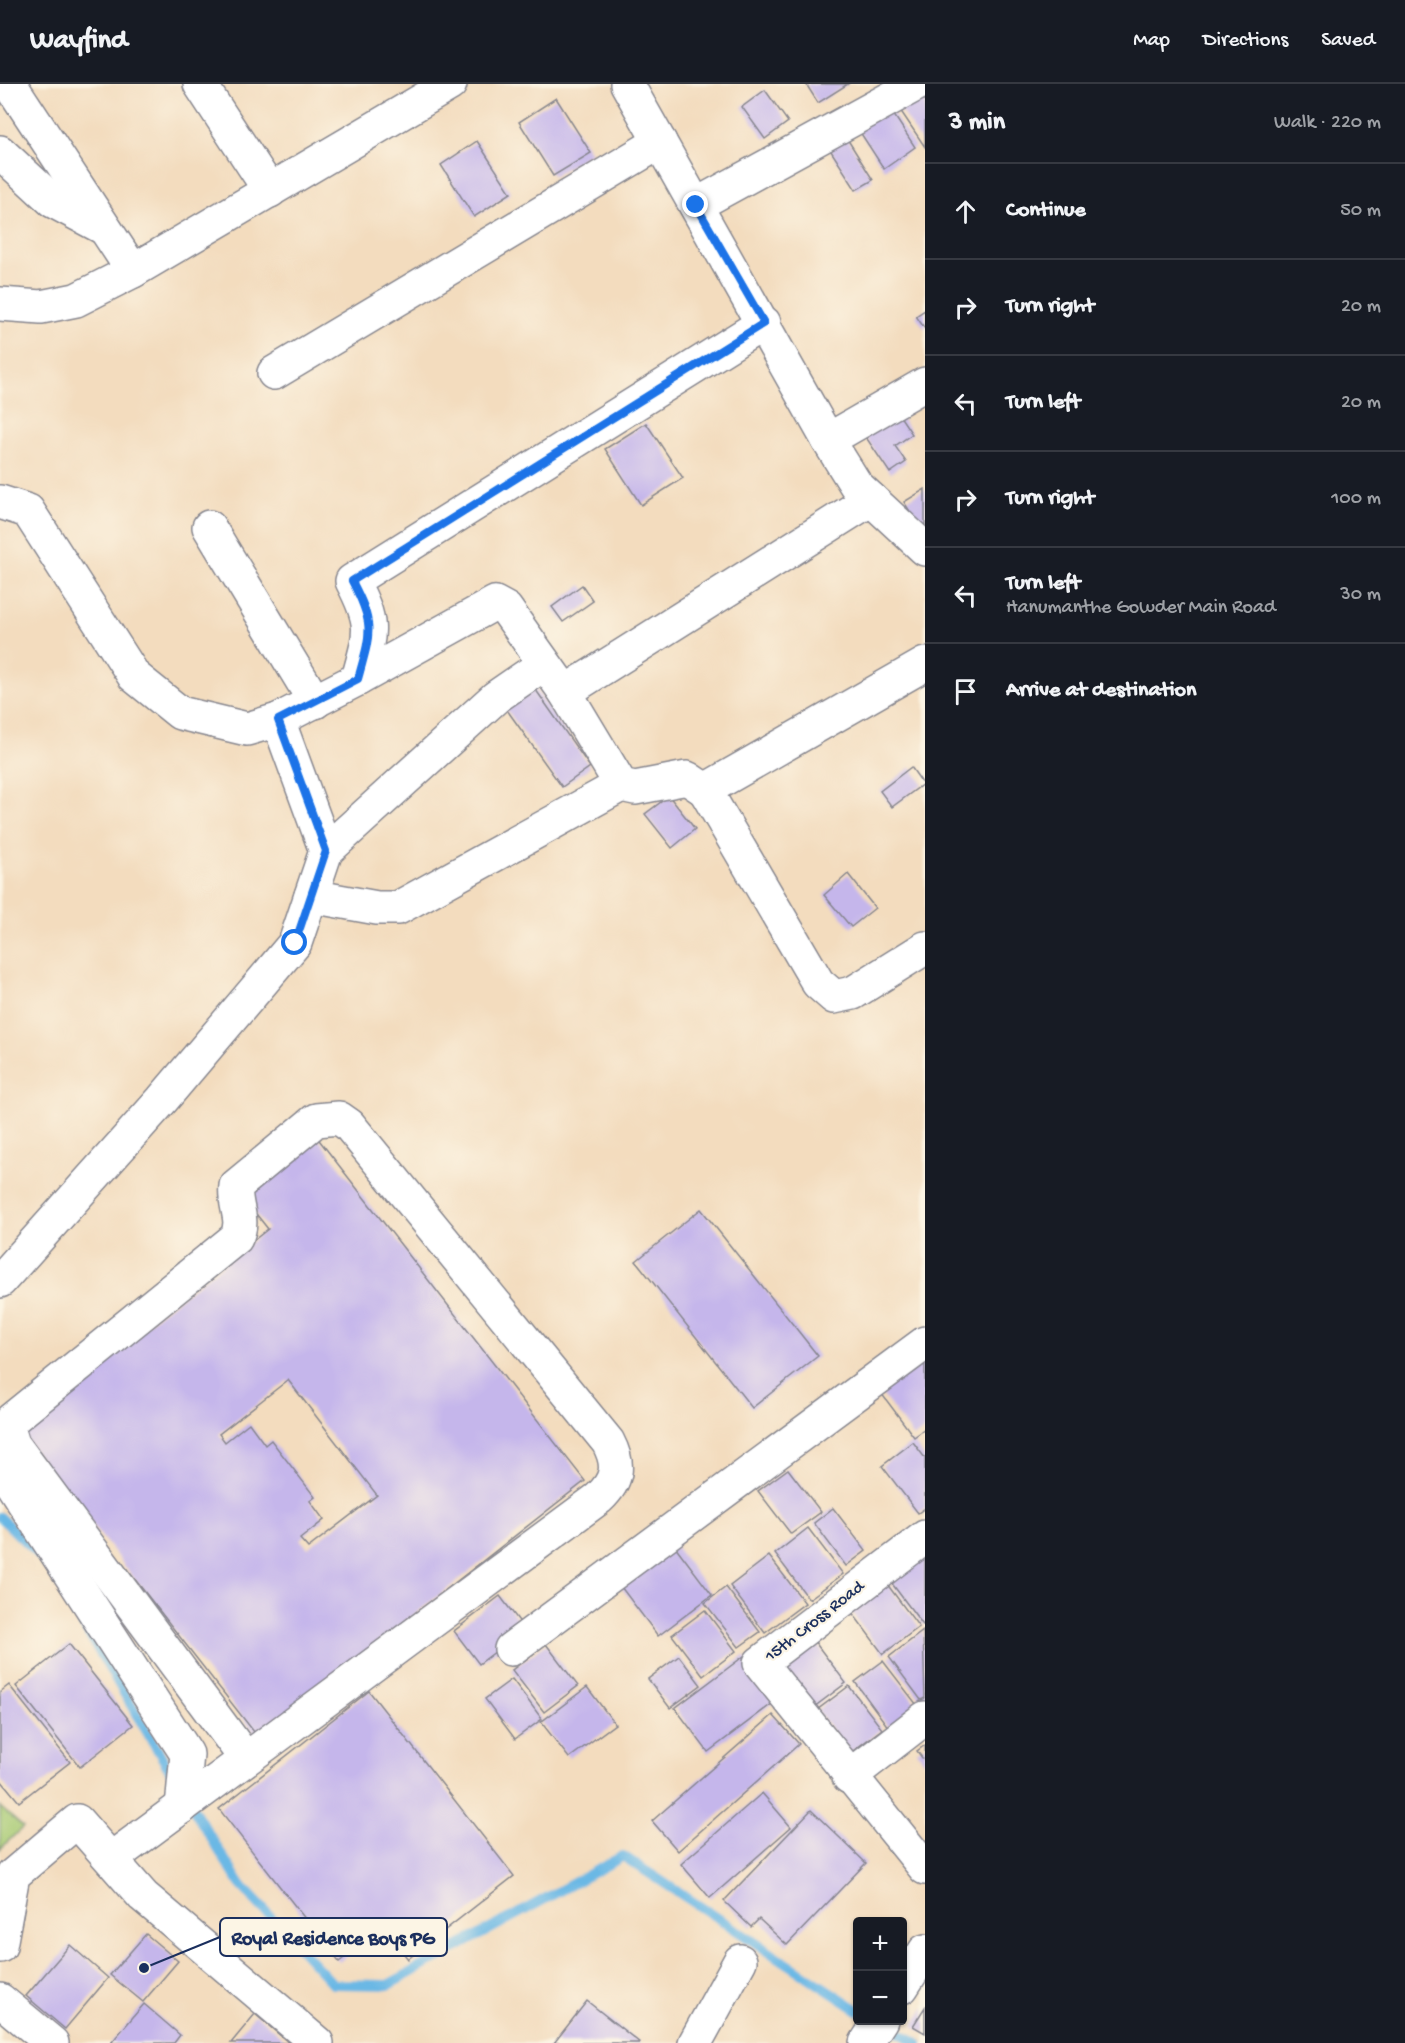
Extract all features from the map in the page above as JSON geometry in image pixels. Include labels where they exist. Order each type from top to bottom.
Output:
[{"type":"street","points":[[10,84],[133,271]]},
{"type":"street","points":[[200,84],[270,191]]},
{"type":"street","points":[[0,304],[40,307],[76,300],[133,271],[450,84]]},
{"type":"street","points":[[627,84],[828,440],[856,485],[925,549]]},
{"type":"street","points":[[696,205],[917,84]]},
{"type":"street","points":[[274,373],[660,142]]},
{"type":"street","points":[[0,152],[53,201],[105,228]]},
{"type":"street","points":[[358,679],[370,635],[365,605],[352,581],[764,323]]},
{"type":"street","points":[[828,440],[925,384]]},
{"type":"street","points":[[565,692],[871,499]]},
{"type":"street","points":[[0,502],[28,511],[134,676],[180,713],[247,729],[278,720],[358,679],[495,603],[506,609],[565,692],[621,785]]},
{"type":"street","points":[[208,527],[315,702]]},
{"type":"street","points":[[0,1281],[162,1100],[295,943],[326,851],[496,697],[544,664]]},
{"type":"street","points":[[705,790],[925,664]]},
{"type":"street","points":[[278,720],[326,851]]},
{"type":"street","points":[[311,896],[377,908],[398,908],[621,785],[635,788],[687,778],[705,790],[818,983],[834,998],[853,993],[925,948]]},
{"type":"street","points":[[111,1860],[599,1498],[612,1486],[617,1473],[615,1456],[608,1442],[349,1125],[339,1118],[316,1120],[236,1186],[234,1197],[242,1220],[236,1238],[11,1420],[8,1428],[13,1444],[246,1759]]},
{"type":"street","points":[[511,1649],[925,1343]]},
{"type":"street","points":[[0,1466],[187,1754],[182,1807]]},
{"type":"street","name":"15th Cross Road","points":[[849,1777],[760,1663],[925,1537]]},
{"type":"street","points":[[925,1718],[849,1777],[925,1868]]},
{"type":"street","points":[[0,1946],[13,1875],[77,1821],[143,1896],[317,2043]]},
{"type":"street","points":[[907,1980],[925,1951]]},
{"type":"street","points":[[695,2043],[740,1961]]},
{"type":"street","points":[[0,2000],[52,2043]]},
{"type":"street","points":[[866,2043],[878,2025]]},
{"type":"green space","points":[[0,1807],[23,1827],[0,1849]]},
{"type":"building","points":[[806,84],[848,84],[818,103]]},
{"type":"building","points":[[918,89],[925,100],[925,147],[896,104]]},
{"type":"building","points":[[765,90],[788,122],[765,139],[742,107]]},
{"type":"building","points":[[556,98],[591,153],[553,176],[519,122]]},
{"type":"building","points":[[890,109],[915,147],[884,169],[858,129]]},
{"type":"building","points":[[846,137],[873,180],[856,190],[829,148]]},
{"type":"building","points":[[477,141],[511,193],[474,217],[441,165]]},
{"type":"building","points":[[925,310],[925,329],[916,316]]},
{"type":"building","points":[[896,410],[912,434],[895,446],[906,462],[890,473],[863,433]]},
{"type":"building","points":[[646,423],[683,478],[641,505],[605,449]]},
{"type":"building","points":[[925,489],[925,535],[904,502]]},
{"type":"building","points":[[582,585],[593,601],[563,622],[552,607]]},
{"type":"building","points":[[531,683],[590,767],[562,787],[502,703]]},
{"type":"building","points":[[911,767],[923,784],[892,807],[880,791]]},
{"type":"building","points":[[669,796],[695,829],[672,848],[645,814]]},
{"type":"building","points":[[848,874],[875,908],[851,927],[824,895]]},
{"type":"building","points":[[316,1136],[585,1481],[258,1737],[16,1427],[268,1229],[241,1195]],"holes":[[[288,1380],[377,1495],[308,1548],[300,1539],[324,1520],[310,1501],[315,1497],[271,1440],[265,1445],[249,1423],[225,1442],[219,1434]]]},
{"type":"building","points":[[701,1209],[818,1356],[752,1408],[636,1261]]},
{"type":"building","points":[[925,1354],[925,1429],[914,1437],[878,1389]]},
{"type":"building","points":[[913,1442],[925,1458],[925,1508],[918,1513],[882,1466]]},
{"type":"building","points":[[788,1469],[821,1512],[791,1534],[758,1491]]},
{"type":"building","points":[[833,1508],[866,1551],[846,1566],[814,1523]]},
{"type":"building","points":[[808,1528],[843,1574],[809,1599],[775,1554]]},
{"type":"building","points":[[675,1546],[712,1595],[658,1636],[621,1587]]},
{"type":"building","points":[[769,1556],[805,1603],[765,1633],[730,1586]]},
{"type":"building","points":[[925,1556],[925,1623],[923,1625],[887,1577]]},
{"type":"building","points":[[884,1580],[919,1627],[883,1654],[848,1607]]},
{"type":"building","points":[[726,1587],[760,1632],[739,1647],[705,1603]]},
{"type":"building","points":[[500,1596],[525,1629],[479,1664],[454,1631]]},
{"type":"building","points":[[705,1610],[736,1651],[703,1676],[672,1635]]},
{"type":"building","points":[[923,1631],[925,1698],[921,1700],[889,1657]]},
{"type":"building","points":[[811,1637],[846,1683],[810,1710],[775,1664]]},
{"type":"building","points":[[69,1644],[133,1725],[80,1767],[16,1686]]},
{"type":"building","points":[[546,1644],[578,1686],[544,1712],[512,1670]]},
{"type":"building","points":[[679,1656],[701,1685],[670,1708],[648,1679]]},
{"type":"building","points":[[744,1656],[777,1700],[708,1752],[675,1708]]},
{"type":"building","points":[[883,1661],[917,1705],[888,1727],[855,1682]]},
{"type":"building","points":[[512,1679],[542,1719],[515,1739],[485,1699]]},
{"type":"building","points":[[9,1685],[70,1762],[19,1802],[0,1779],[0,1692]]},
{"type":"building","points":[[849,1686],[882,1729],[850,1753],[817,1710]]},
{"type":"building","points":[[587,1687],[615,1724],[569,1758],[541,1722]]},
{"type":"building","points":[[369,1691],[514,1876],[408,1959],[383,1927],[339,1962],[219,1809]]},
{"type":"building","points":[[773,1715],[799,1744],[678,1851],[652,1821]]},
{"type":"building","points":[[925,1745],[925,1762],[917,1751]]},
{"type":"building","points":[[762,1793],[791,1827],[710,1898],[681,1864]]},
{"type":"building","points":[[811,1810],[866,1863],[787,1945],[759,1919],[751,1927],[724,1901]]},
{"type":"building","points":[[146,1934],[178,1961],[143,2002],[110,1975]]},
{"type":"building","points":[[70,1945],[108,1978],[65,2029],[26,1996]]},
{"type":"building","points":[[587,2001],[640,2043],[554,2043]]},
{"type":"building","points":[[144,2004],[180,2035],[174,2043],[111,2043]]},
{"type":"building","points":[[925,2007],[925,2033],[913,2026]]},
{"type":"building","points":[[255,2014],[289,2043],[231,2043]]},
{"type":"waterway","points":[[0,1517],[46,1562]]},
{"type":"waterway","points":[[83,1624],[176,1781]]},
{"type":"waterway","points":[[190,1804],[240,1884],[333,1984],[388,1985],[623,1856],[853,2007]]},
{"type":"waterway","points":[[886,2025],[918,2043]]},
{"type":"place","name":"Royal Residence Boys PG","points":[[144,1968]]},
{"type":"route","points":[[295,943],[326,851],[278,720],[358,679],[370,635],[365,605],[352,581],[764,323],[696,205]]}]
